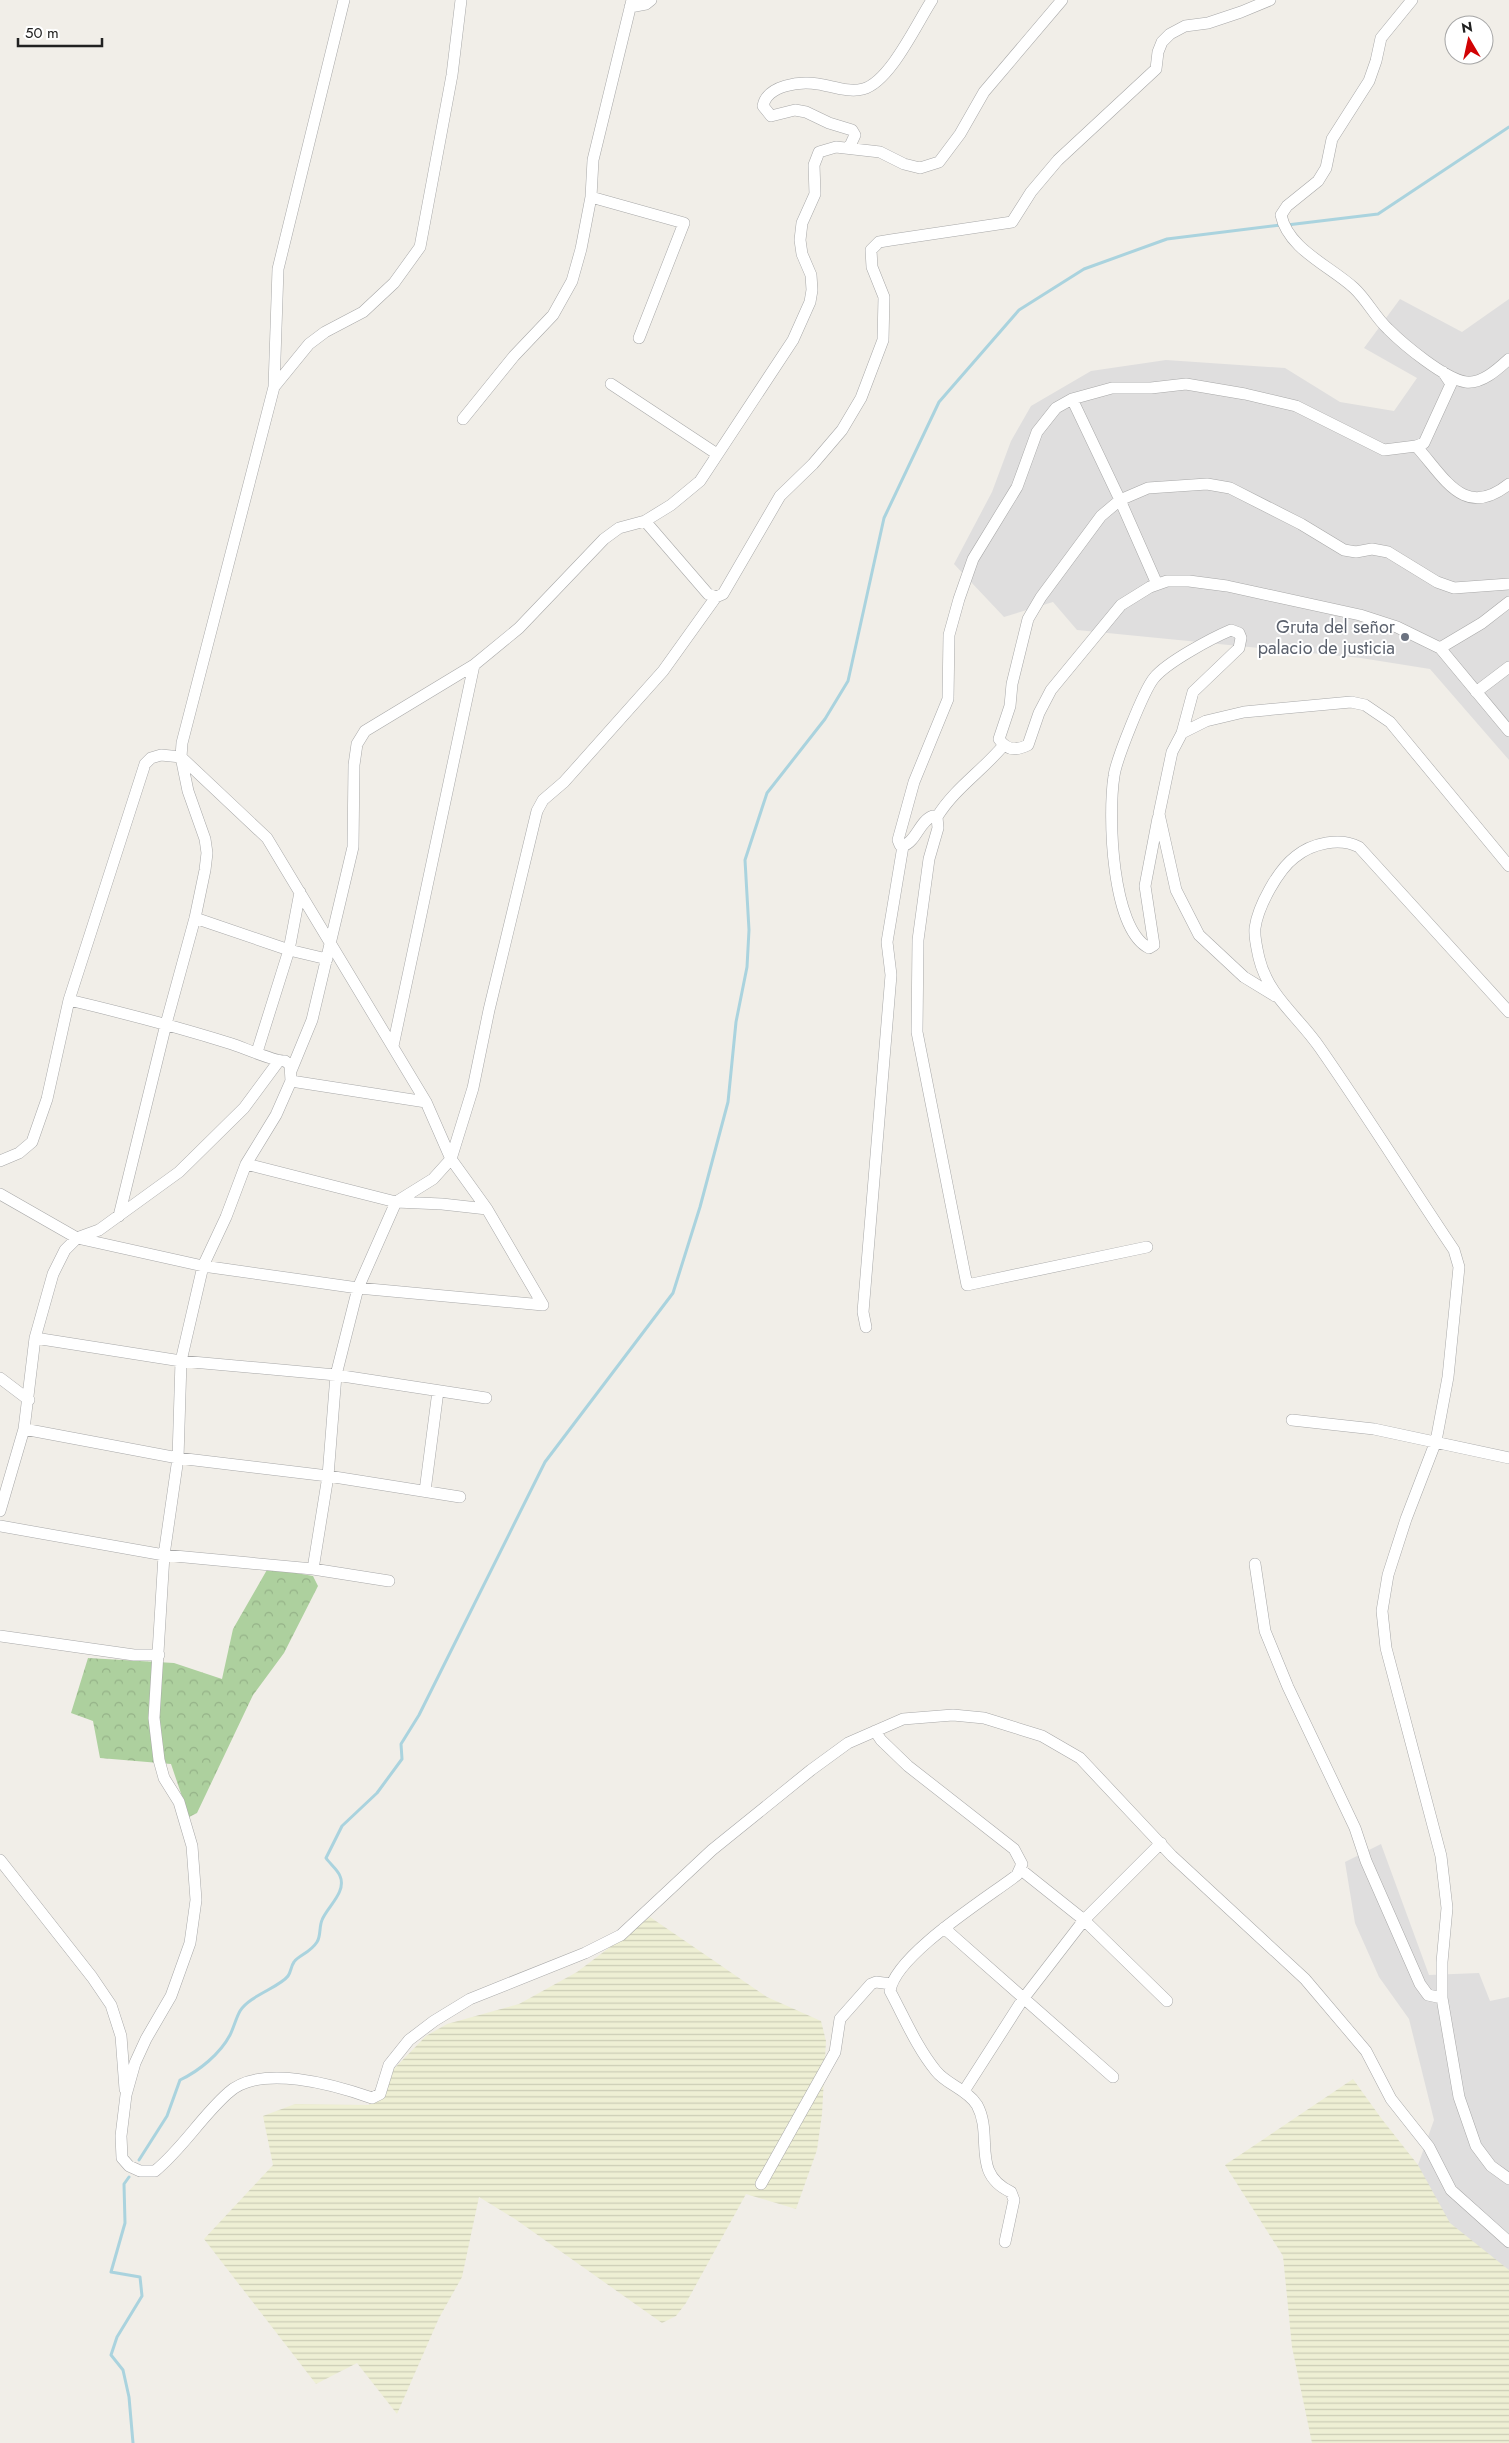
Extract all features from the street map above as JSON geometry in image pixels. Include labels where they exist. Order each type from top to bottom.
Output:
[{"type":"street","points":[[119,1216],[166,1024],[195,918],[207,853],[205,839],[188,791],[181,757],[182,743],[274,387],[278,269],[344,0]]},
{"type":"street","points":[[274,387],[309,344],[325,332],[363,312],[394,283],[420,247],[452,75],[461,0]]},
{"type":"street","points":[[463,419],[514,356],[553,315],[572,282],[581,249],[590,197],[593,160],[631,3],[646,4],[651,0]]},
{"type":"street","points":[[849,148],[855,135],[852,130],[829,123],[806,112],[795,110],[771,116],[763,106],[764,98],[772,92],[799,84],[863,89],[884,76],[932,0]]},
{"type":"street","points":[[1062,0],[984,92],[946,155],[939,162],[920,168],[904,164],[880,152],[849,148],[830,148],[819,152],[814,165],[815,194],[802,223],[800,240],[802,254],[811,275],[812,290],[810,302],[793,340],[700,481],[645,521],[619,528],[604,539],[519,628],[474,665],[365,731],[357,744],[354,765],[353,847],[312,1020],[276,1114],[246,1164],[226,1217],[203,1266],[181,1361],[178,1458],[164,1555],[154,1718],[155,1741],[164,1778],[179,1802],[192,1846],[196,1900],[190,1943],[174,1987],[135,2063],[126,2095],[120,2136],[122,2158],[129,2166],[140,2172],[155,2171],[168,2160],[229,2092],[248,2080],[308,2079],[372,2098],[380,2094],[389,2065],[409,2040],[434,2021],[470,1999],[585,1953],[621,1935],[712,1850],[803,1776],[848,1744],[903,1719],[954,1715],[984,1718],[1042,1736],[1080,1758],[1160,1843],[1264,1943],[1306,1979],[1366,2051],[1391,2099],[1429,2148],[1451,2190],[1509,2242]]},
{"type":"street","points":[[313,1568],[328,1476],[336,1374],[358,1288],[396,1202],[433,1180],[451,1159],[473,1088],[489,1010],[537,811],[543,800],[564,782],[663,671],[716,597],[723,594],[780,496],[813,464],[842,430],[861,398],[883,340],[884,297],[872,267],[871,250],[879,242],[1012,222],[1031,192],[1058,160],[1156,69],[1160,47],[1170,34],[1185,26],[1235,14],[1270,0]]},
{"type":"street","points":[[1412,0],[1381,38],[1369,81],[1332,139],[1326,168],[1318,181],[1287,206],[1281,215],[1284,228],[1305,250],[1357,290],[1388,329],[1426,362],[1443,372],[1459,380],[1469,382],[1482,379],[1509,359]]},
{"type":"street","points":[[590,197],[684,223],[639,338]]},
{"type":"street","points":[[866,1327],[863,1312],[890,975],[887,942],[903,846],[898,840],[914,782],[948,699],[949,635],[964,583],[973,559],[1010,502],[1037,432],[1056,408],[1072,399],[1112,388],[1151,388],[1186,384],[1245,394],[1296,406],[1384,450],[1416,446],[1424,443],[1451,384],[1443,372]]},
{"type":"street","points":[[611,384],[717,454]]},
{"type":"street","points":[[1072,399],[1157,584]]},
{"type":"street","points":[[1416,446],[1460,495],[1478,500],[1495,494],[1509,484]]},
{"type":"street","points":[[1509,584],[1454,588],[1437,582],[1388,552],[1372,549],[1356,552],[1344,550],[1301,524],[1230,488],[1207,484],[1148,488],[1120,500],[1101,516],[1055,576],[1028,619],[1012,684],[1010,706],[999,738],[1003,746],[1019,750],[1028,745],[1039,713],[1051,690],[1121,604],[1157,584],[1167,581],[1189,581],[1228,586],[1360,615],[1397,627],[1440,648],[1509,731]]},
{"type":"street","points":[[645,521],[708,594],[716,597]]},
{"type":"street","points":[[1440,648],[1482,623],[1509,602]]},
{"type":"street","points":[[1231,630],[1239,632],[1241,638],[1239,648],[1193,692],[1182,733],[1172,752],[1144,886],[1154,945],[1149,948],[1138,939],[1119,895],[1110,830],[1114,774],[1146,690],[1154,677],[1216,636],[1231,630]]},
{"type":"street","points":[[393,1046],[474,665]]},
{"type":"street","points":[[1476,692],[1509,667]]},
{"type":"street","points":[[1182,733],[1206,721],[1244,712],[1350,702],[1365,705],[1390,722],[1509,866]]},
{"type":"street","points":[[1003,746],[988,764],[947,800],[937,817],[938,828],[929,859],[918,940],[917,1032],[967,1286],[1147,1247]]},
{"type":"street","points":[[0,1161],[19,1153],[32,1142],[47,1099],[69,1000],[145,764],[151,758],[161,755],[181,757],[267,838],[426,1102],[451,1159],[487,1209],[543,1305],[358,1288],[203,1266],[77,1238],[0,1194]]},
{"type":"street","points":[[1159,814],[1176,890],[1200,935],[1244,977],[1275,996],[1319,1046],[1454,1250],[1459,1267],[1448,1377],[1436,1441],[1406,1519],[1388,1575],[1382,1611],[1387,1653],[1441,1856],[1447,1908],[1442,1962],[1442,1998],[1459,2098],[1476,2146],[1491,2166],[1509,2179]]},
{"type":"street","points":[[903,846],[912,841],[927,818],[937,817]]},
{"type":"street","points":[[1275,996],[1259,959],[1255,929],[1262,904],[1288,862],[1300,852],[1321,844],[1349,842],[1359,847],[1509,1012]]},
{"type":"street","points":[[257,1052],[289,950],[300,892]]},
{"type":"street","points":[[195,918],[289,950],[326,959]]},
{"type":"street","points":[[69,1000],[166,1024],[257,1052],[278,1062],[285,1062],[290,1065],[291,1076]]},
{"type":"street","points":[[0,1511],[24,1429],[35,1338],[53,1274],[65,1250],[77,1238],[99,1230],[179,1172],[244,1108],[278,1062]]},
{"type":"street","points":[[291,1076],[426,1102]]},
{"type":"street","points":[[246,1164],[396,1202],[442,1204],[487,1209]]},
{"type":"street","points":[[35,1338],[181,1361],[336,1374],[486,1398]]},
{"type":"street","points":[[0,1378],[29,1400]]},
{"type":"street","points":[[425,1491],[438,1391]]},
{"type":"street","points":[[1292,1420],[1374,1429],[1509,1458]]},
{"type":"street","points":[[24,1429],[178,1458],[328,1476],[460,1496]]},
{"type":"street","points":[[0,1526],[164,1555],[313,1568],[389,1581]]},
{"type":"street","points":[[1255,1564],[1265,1631],[1288,1687],[1354,1828],[1366,1861],[1420,1984],[1428,1995],[1442,1998]]},
{"type":"street","points":[[0,1636],[134,1656],[159,1655]]},
{"type":"street","points":[[875,1731],[881,1740],[908,1766],[1014,1849],[1022,1864],[1017,1875],[944,1928],[904,1964],[891,1984],[890,1992],[937,2073],[964,2091],[976,2104],[981,2117],[987,2167],[990,2176],[1001,2188],[1011,2192],[1014,2200],[1005,2242]]},
{"type":"street","points":[[964,2091],[1023,1999],[1084,1920],[1160,1843]]},
{"type":"street","points":[[0,1860],[92,1977],[111,2005],[121,2036],[126,2095]]},
{"type":"street","points":[[1020,1869],[1084,1920],[1167,2001]]},
{"type":"street","points":[[944,1928],[1113,2077]]},
{"type":"street","points":[[761,2184],[835,2052],[838,2027],[844,2012],[871,1984],[876,1982],[891,1984]]},
{"type":"shaded area","points":[[1400,299],[1462,332],[1509,299],[1509,760],[1430,669],[1361,658],[1077,630],[1053,602],[1004,617],[954,564],[992,492],[1011,441],[1031,406],[1091,371],[1166,360],[1285,368],[1340,402],[1394,411],[1417,378],[1364,348]]},
{"type":"shaded area","points":[[1381,1844],[1429,1975],[1479,1973],[1490,2001],[1509,1997],[1509,2292],[1459,2272],[1418,2165],[1434,2120],[1409,2019],[1379,1977],[1355,1923],[1345,1862]]},
{"type":"green space","points":[[268,1568],[313,1576],[318,1586],[284,1653],[253,1695],[197,1813],[189,1817],[171,1764],[100,1758],[93,1721],[71,1713],[88,1658],[174,1663],[222,1679],[233,1629]]},
{"type":"green space","points":[[650,1917],[767,1997],[821,2021],[826,2041],[822,2114],[817,2150],[796,2209],[746,2194],[686,2303],[676,2316],[662,2323],[515,2219],[479,2197],[462,2277],[439,2318],[397,2414],[357,2363],[316,2384],[204,2239],[273,2165],[263,2116],[295,2104],[369,2105],[388,2075],[426,2036],[447,2024],[519,2004],[577,1972]]},
{"type":"green space","points":[[1353,2079],[1418,2165],[1450,2223],[1509,2270],[1509,2443],[1312,2443],[1292,2347],[1283,2256],[1225,2165]]},
{"type":"waterway","points":[[1287,225],[1378,214],[1509,127]]},
{"type":"waterway","points":[[139,2160],[167,2116],[180,2080],[202,2067],[221,2049],[244,2006],[284,1980],[294,1962],[317,1942],[324,1915],[336,1899],[341,1888],[339,1874],[326,1858],[342,1826],[377,1793],[402,1759],[401,1744],[419,1715],[545,1462],[673,1293],[700,1207],[728,1102],[736,1022],[747,967],[749,930],[745,860],[767,793],[825,719],[848,681],[884,518],[939,402],[1019,310],[1084,269],[1167,239],[1281,225]]},
{"type":"waterway","points":[[129,2177],[124,2184],[125,2223],[111,2272],[140,2277],[142,2296],[117,2337],[111,2355],[123,2370],[129,2397],[133,2443]]},
{"type":"place","name":"Gruta del señor palacio de justicia","points":[[1405,637]]}]
